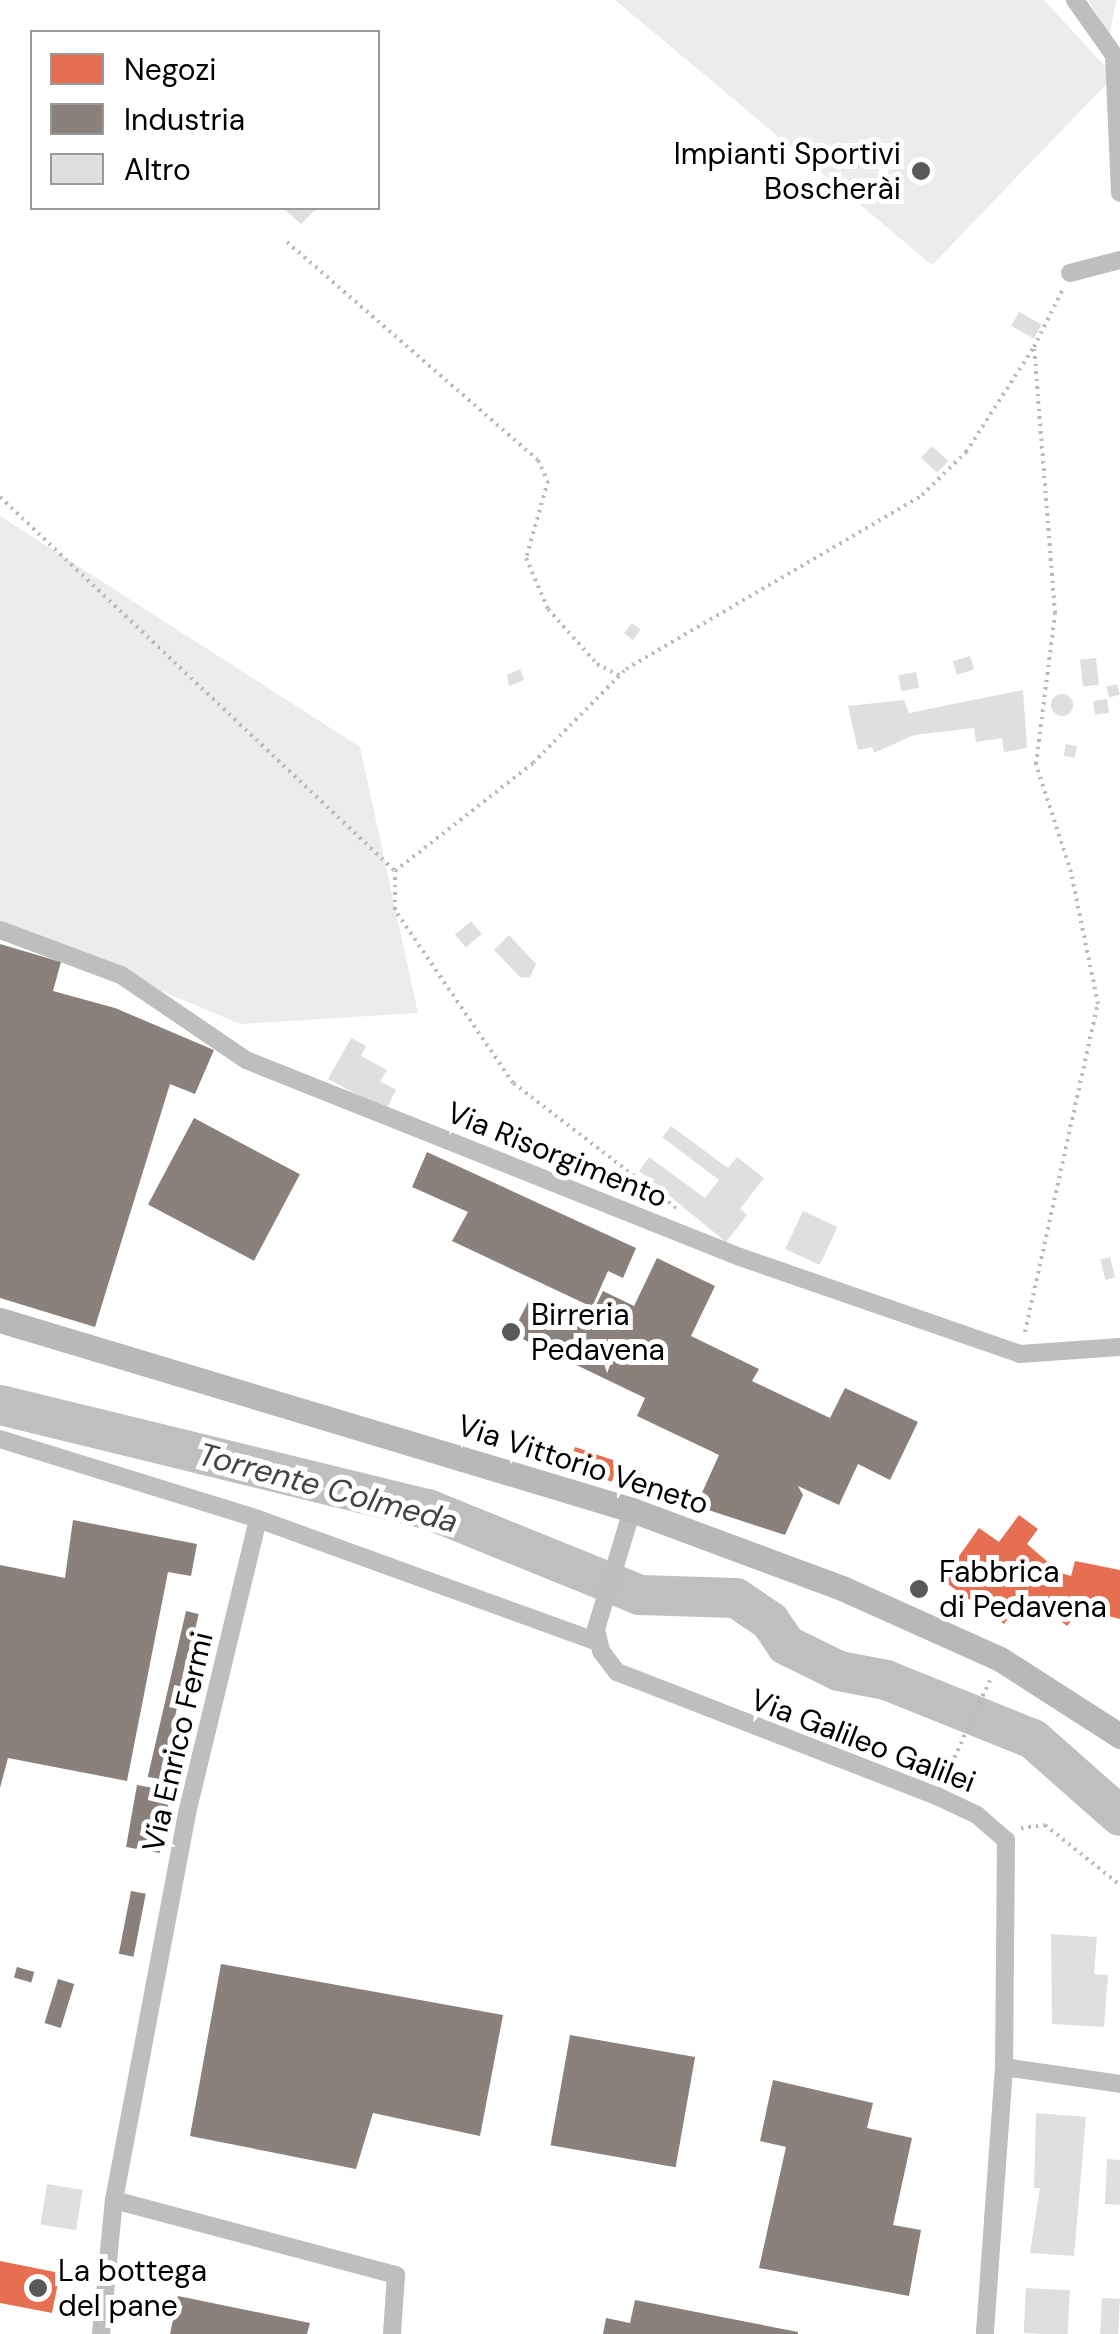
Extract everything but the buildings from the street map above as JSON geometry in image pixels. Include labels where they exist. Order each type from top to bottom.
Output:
[{"type":"main road","name":"Via Vittorio Veneto","points":[[0,1320],[632,1510],[842,1588],[1000,1659],[1120,1736]]},
{"type":"street","points":[[1074,0],[1114,56],[1120,194]]},
{"type":"street","points":[[1070,273],[1120,260]]},
{"type":"street","name":"Via Risorgimento","points":[[0,930],[121,975],[246,1060],[740,1257],[1020,1354],[1120,1347]]},
{"type":"street","points":[[0,1439],[258,1520],[598,1642],[597,1620],[632,1510]]},
{"type":"street","name":"Via Enrico Fermi","points":[[101,2334],[114,2200],[187,1813],[258,1520]]},
{"type":"street","name":"Via Galileo Galilei","points":[[598,1642],[611,1665],[637,1682],[937,1796],[1000,1831],[1009,1852],[1010,1886],[1004,2067],[985,2334]]},
{"type":"street","points":[[1004,2067],[1120,2084]]},
{"type":"street","points":[[114,2200],[396,2275],[392,2334]]},
{"type":"path","points":[[286,242],[538,460],[548,481],[526,558],[548,609],[597,664],[619,676]]},
{"type":"path","points":[[396,871],[534,763],[619,676],[922,495],[966,452],[1034,347],[1070,273]]},
{"type":"path","points":[[1020,1354],[1098,1004],[1071,872],[1036,764],[1055,613],[1034,347]]},
{"type":"path","points":[[0,497],[396,871],[395,910],[514,1082],[679,1210]]},
{"type":"path","points":[[937,1796],[1000,1659]]},
{"type":"path","points":[[1000,1831],[1045,1825],[1120,1885]]},
{"type":"shaded area","name":"Impianti Sportivi Boscherài","points":[[615,0],[1044,0],[1114,76],[932,265]]},
{"type":"shaded area","points":[[1088,0],[1116,0],[1110,35]]},
{"type":"shaded area","points":[[0,516],[360,747],[418,1013],[240,1024],[0,923]]},
{"type":"waterway","name":"Torrente Colmeda","points":[[0,1405],[428,1509],[640,1595],[736,1598],[770,1621],[786,1645],[839,1671],[886,1680],[1033,1739],[1120,1816]]},
{"type":"place","name":"Impianti Sportivi Boscherài","points":[[921,171]]},
{"type":"place","name":"Birreria Pedavena","points":[[511,1332]]},
{"type":"place","name":"Fabbrica di Pedavena","points":[[919,1589]]},
{"type":"place","name":"La bottega del pane","points":[[38,2288]]}]
